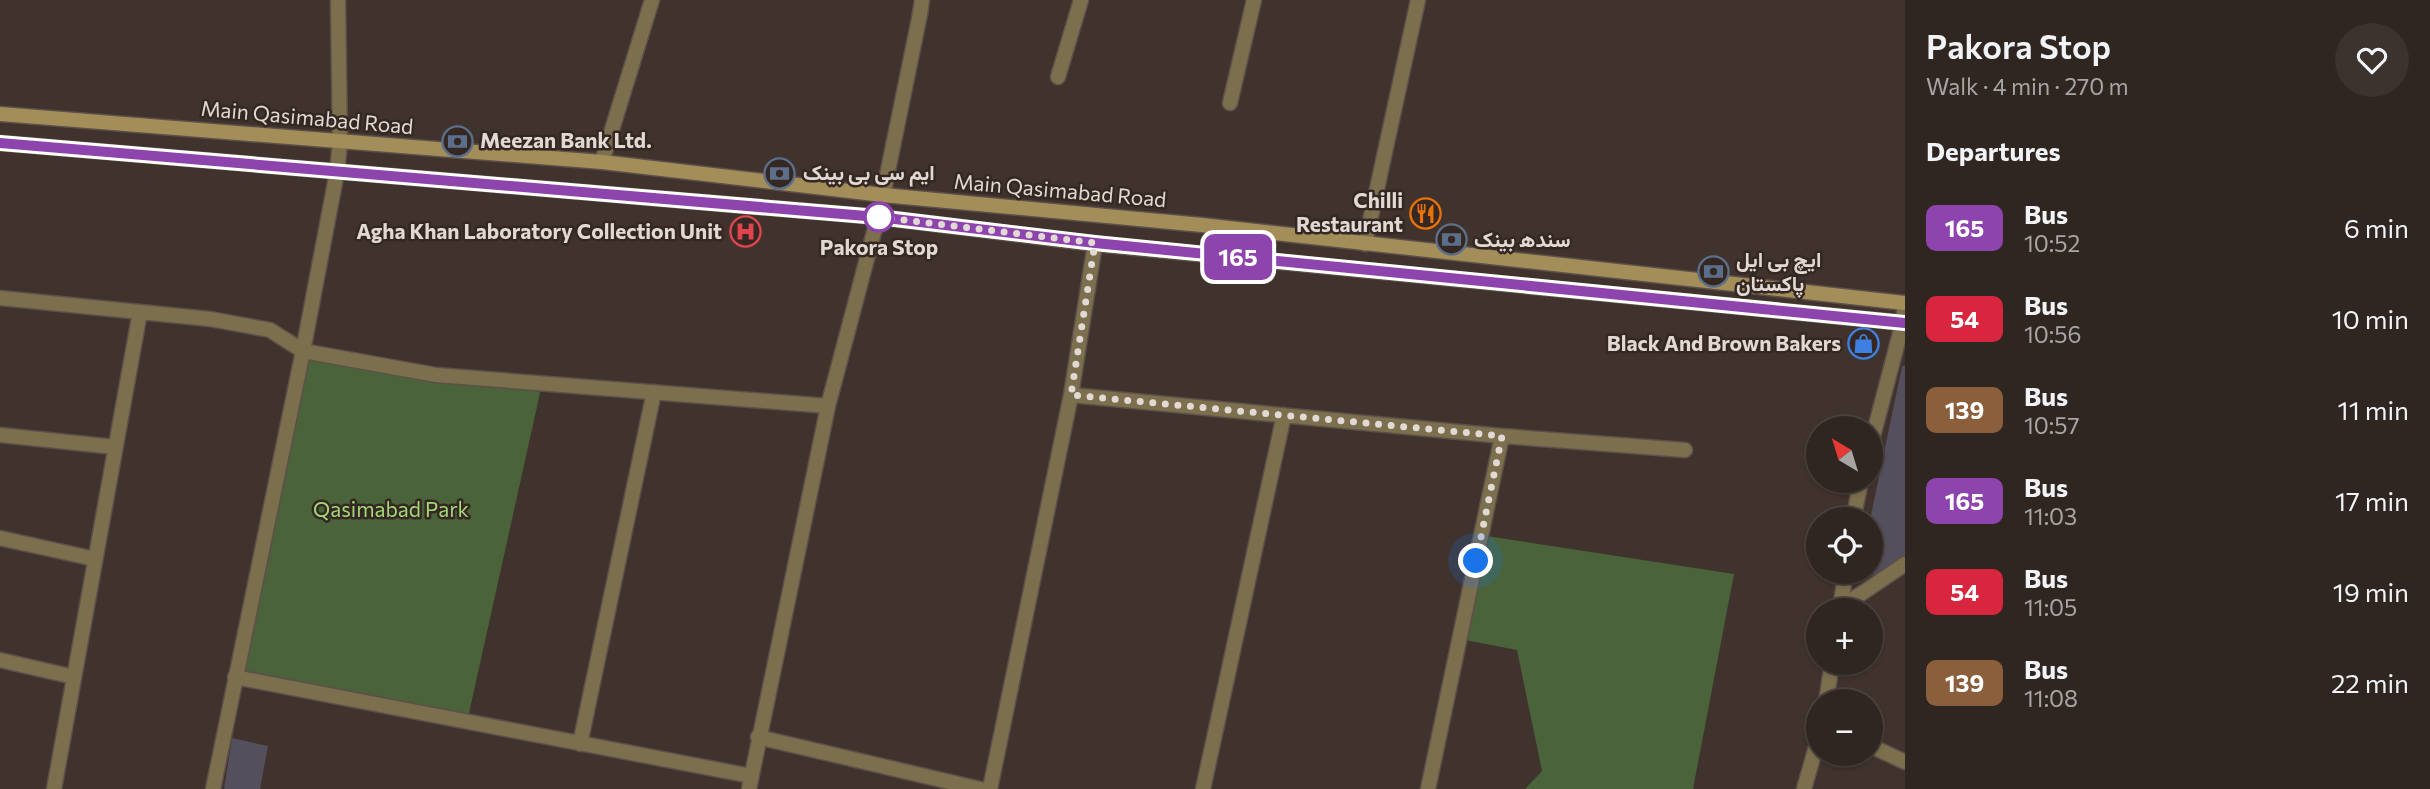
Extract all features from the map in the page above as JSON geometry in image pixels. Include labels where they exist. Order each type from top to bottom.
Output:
[{"type":"main road","name":"Main Qasimabad Road","points":[[0,114],[602,162],[883,195],[1202,225],[1905,303]]},
{"type":"main road","points":[[0,143],[878,217],[1095,243],[1904,322]]},
{"type":"street","points":[[213,789],[337,172],[340,143],[338,0]]},
{"type":"street","points":[[602,162],[652,0]]},
{"type":"street","points":[[1058,77],[1081,0]]},
{"type":"street","points":[[1230,103],[1254,0]]},
{"type":"street","points":[[1365,244],[1418,0]]},
{"type":"street","points":[[883,195],[921,7]]},
{"type":"street","points":[[235,677],[580,744],[750,783],[828,406],[878,217]]},
{"type":"street","points":[[990,789],[1071,395],[1095,243]]},
{"type":"street","points":[[0,298],[210,319],[270,330],[303,351],[436,376],[828,406]]},
{"type":"street","points":[[1879,416],[1904,322],[1905,303]]},
{"type":"street","points":[[54,789],[140,312]]},
{"type":"street","points":[[580,744],[654,393]]},
{"type":"street","points":[[1071,395],[1502,436],[1685,450]]},
{"type":"street","points":[[1203,789],[1284,415]]},
{"type":"street","points":[[0,435],[116,447]]},
{"type":"street","points":[[1428,789],[1502,436]]},
{"type":"street","points":[[0,538],[95,559]]},
{"type":"street","points":[[1856,598],[1905,565]]},
{"type":"street","points":[[0,660],[74,677]]},
{"type":"street","points":[[758,737],[980,789]]},
{"type":"street","points":[[1883,752],[1905,762]]},
{"type":"street","points":[[1804,789],[1811,766]]},
{"type":"green space","name":"Qasimabad Park","points":[[303,351],[542,384],[467,722],[235,677]]},
{"type":"green space","points":[[1481,535],[1734,574],[1693,789],[1525,789],[1542,771],[1517,650],[1460,639]]},
{"type":"building","points":[[1902,366],[1905,366],[1905,562],[1883,571],[1883,507],[1873,507],[1875,494],[1883,494],[1883,457]]},
{"type":"building","points":[[232,738],[268,746],[260,789],[224,789]]},
{"type":"bus line","name":"165","points":[[0,143],[878,217],[1095,243],[1905,323]]},
{"type":"place","name":"Meezan Bank Ltd.","points":[[457,141]]},
{"type":"place","name":"ایم سی بی بینک","points":[[780,173]]},
{"type":"place","name":"Chilli Restaurant","points":[[1426,213]]},
{"type":"place","name":"Pakora Stop","points":[[879,217]]},
{"type":"place","name":"Agha Khan Laboratory Collection Unit","points":[[745,232]]},
{"type":"place","name":"سندھ بینک","points":[[1451,240]]},
{"type":"place","name":"ایچ بی ایل پاکستان","points":[[1713,272]]},
{"type":"place","name":"Black And Brown Bakers","points":[[1864,344]]},
{"type":"route","points":[[879,217],[1095,243],[1071,395],[1502,436],[1476,561]]}]
